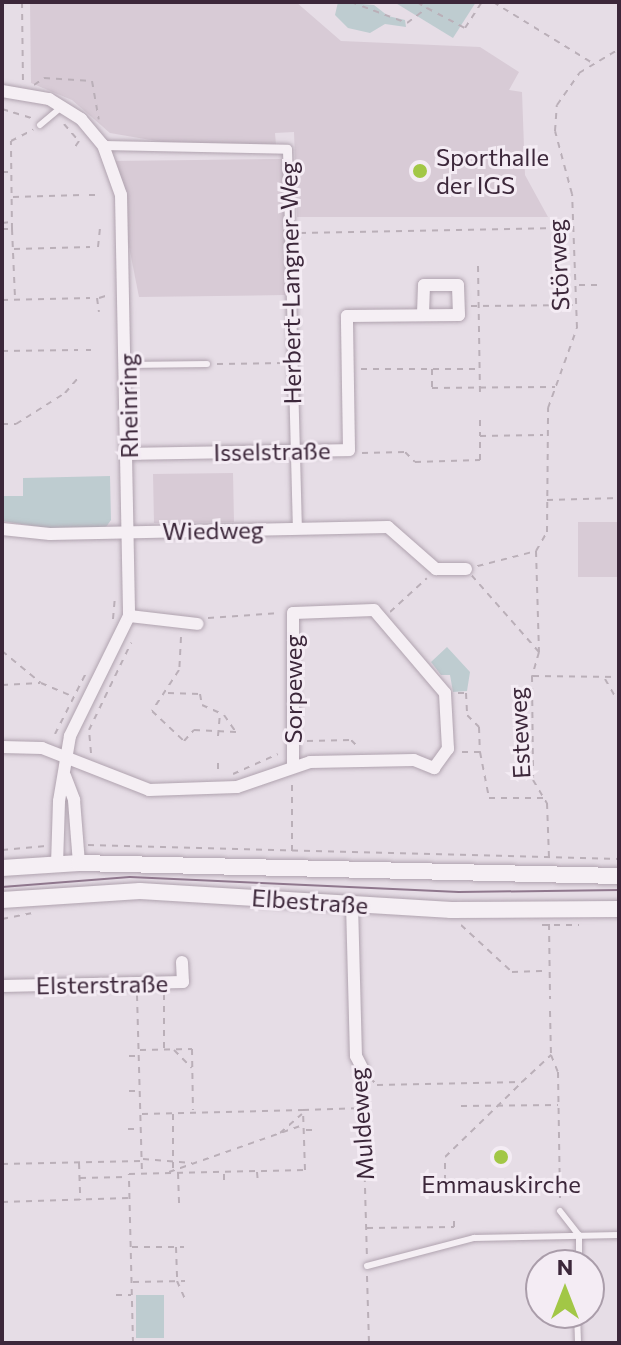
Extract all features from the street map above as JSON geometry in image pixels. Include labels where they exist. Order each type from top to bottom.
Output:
[{"type":"street","name":"Rheinring","points":[[2,91],[33,94],[63,106],[102,143],[121,195],[128,365],[129,616],[78,718],[66,755],[57,863]]},
{"type":"street","name":"Herbert-Langner-Weg","points":[[102,143],[287,149],[296,504]]},
{"type":"street","points":[[423,315],[424,285],[458,285],[458,305]]},
{"type":"street","name":"Isselstraße","points":[[129,454],[349,450],[347,316],[459,315],[458,305]]},
{"type":"street","name":"Wiedweg","points":[[296,504],[297,529]]},
{"type":"street","name":"Wiedweg","points":[[2,529],[50,534],[388,527],[436,569]]},
{"type":"street","points":[[436,569],[466,569]]},
{"type":"street","name":"Sorpeweg","points":[[293,765],[293,613],[374,610],[382,619]]},
{"type":"street","points":[[129,616],[198,624]]},
{"type":"street","points":[[2,747],[42,748],[66,755],[149,790],[237,787],[293,765],[414,760],[434,768],[448,749],[445,693],[382,619]]},
{"type":"street","name":"Rheinring","points":[[65,776],[74,800],[75,845],[79,863]]},
{"type":"street","name":"Elbestraße","points":[[2,868],[79,863],[619,876]]},
{"type":"street","name":"Elbestraße","points":[[2,900],[140,891],[546,920],[619,909]]},
{"type":"street","name":"Muldeweg","points":[[352,904],[356,1056],[362,1068]]},
{"type":"street","name":"Elsterstraße","points":[[2,986],[183,982],[182,962]]},
{"type":"lane","points":[[40,125],[63,106]]},
{"type":"lane","points":[[128,365],[207,364]]},
{"type":"lane","points":[[560,1211],[579,1235],[579,1249]]},
{"type":"lane","points":[[367,1266],[474,1238],[618,1234]]},
{"type":"path","points":[[22,2],[23,84]]},
{"type":"path","points":[[351,2],[407,23],[427,8]]},
{"type":"path","points":[[417,2],[465,28],[482,2]]},
{"type":"path","points":[[493,2],[592,63]]},
{"type":"path","name":"Störweg","points":[[536,551],[547,532],[544,435],[557,387],[571,353],[578,305],[571,228],[572,194],[555,131],[557,105],[566,88],[592,63],[619,49]]},
{"type":"path","points":[[33,94],[37,80],[44,78],[92,81],[102,143]]},
{"type":"path","points":[[15,300],[11,141],[40,125]]},
{"type":"path","points":[[2,172],[11,172]]},
{"type":"path","points":[[12,197],[82,195]]},
{"type":"path","points":[[89,195],[95,195]]},
{"type":"path","points":[[2,223],[12,222]]},
{"type":"path","points":[[100,228],[99,247],[109,247]]},
{"type":"path","points":[[289,234],[571,228]]},
{"type":"path","points":[[2,229],[12,229]]},
{"type":"path","points":[[13,249],[90,247]]},
{"type":"path","points":[[478,266],[480,398]]},
{"type":"path","points":[[99,312],[98,298],[109,298],[109,285]]},
{"type":"path","points":[[578,285],[598,285]]},
{"type":"path","points":[[2,300],[90,298]]},
{"type":"path","points":[[458,305],[578,305]]},
{"type":"path","points":[[2,351],[78,350]]},
{"type":"path","points":[[86,350],[91,350]]},
{"type":"path","points":[[207,364],[292,363]]},
{"type":"path","points":[[348,369],[480,369]]},
{"type":"path","points":[[432,369],[432,388],[557,387]]},
{"type":"path","points":[[2,424],[16,424],[65,393],[78,378]]},
{"type":"path","points":[[349,450],[405,452],[415,462],[480,460],[480,420]]},
{"type":"path","points":[[480,436],[544,435]]},
{"type":"path","points":[[546,501],[619,498]]},
{"type":"path","points":[[536,551],[466,569],[539,652]]},
{"type":"path","name":"Esteweg","points":[[536,551],[539,652],[532,676],[533,780],[544,798],[549,876]]},
{"type":"path","points":[[382,619],[436,569]]},
{"type":"path","points":[[108,629],[116,592]]},
{"type":"path","name":"Sorpeweg","points":[[198,624],[213,614],[293,613]]},
{"type":"path","points":[[168,693],[165,690],[179,670],[182,652],[177,631]]},
{"type":"path","points":[[103,762],[87,746],[89,730],[133,634]]},
{"type":"path","points":[[2,651],[41,683],[73,697]]},
{"type":"path","points":[[55,734],[91,664]]},
{"type":"path","points":[[532,676],[619,677]]},
{"type":"path","points":[[605,677],[616,698]]},
{"type":"path","points":[[2,685],[41,683]]},
{"type":"path","points":[[168,693],[200,694],[202,705],[220,713],[236,732],[194,730],[180,739],[152,711],[168,693]]},
{"type":"path","points":[[445,693],[466,693],[467,715],[479,727],[480,752],[489,798],[544,798]]},
{"type":"path","points":[[218,736],[220,713]]},
{"type":"path","points":[[204,776],[218,775],[274,757],[293,742],[351,740],[362,751]]},
{"type":"path","points":[[448,749],[480,752]]},
{"type":"path","points":[[218,763],[218,775]]},
{"type":"path","points":[[292,851],[293,765]]},
{"type":"path","points":[[2,850],[58,845]]},
{"type":"path","points":[[75,845],[619,859]]},
{"type":"path","points":[[2,919],[32,913]]},
{"type":"path","points":[[546,920],[552,980],[550,999]]},
{"type":"path","points":[[458,922],[512,972],[550,971]]},
{"type":"path","points":[[164,982],[164,1049]]},
{"type":"path","points":[[136,983],[142,1174]]},
{"type":"path","points":[[550,1011],[551,1055],[558,1072],[560,1211]]},
{"type":"path","points":[[173,1049],[192,1069]]},
{"type":"path","points":[[138,1050],[192,1049],[193,1112]]},
{"type":"path","points":[[454,1191],[454,1182],[445,1181],[445,1157],[551,1055]]},
{"type":"path","points":[[129,1056],[139,1056]]},
{"type":"path","points":[[362,1068],[377,1085],[522,1082]]},
{"type":"path","name":"Muldeweg","points":[[362,1068],[369,1343]]},
{"type":"path","points":[[129,1091],[140,1091]]},
{"type":"path","points":[[461,1106],[558,1105]]},
{"type":"path","points":[[140,1114],[364,1108]]},
{"type":"path","points":[[173,1172],[305,1170],[303,1112]]},
{"type":"path","points":[[280,1133],[303,1112]]},
{"type":"path","points":[[173,1113],[173,1172]]},
{"type":"path","points":[[80,1178],[173,1172],[304,1124]]},
{"type":"path","points":[[128,1129],[141,1128]]},
{"type":"path","points":[[304,1130],[317,1130]]},
{"type":"path","points":[[2,1164],[173,1159],[193,1163]]},
{"type":"path","points":[[79,1162],[80,1200]]},
{"type":"path","points":[[257,1171],[258,1184]]},
{"type":"path","points":[[224,1172],[224,1185]]},
{"type":"path","points":[[178,1173],[179,1203]]},
{"type":"path","points":[[129,1177],[133,1343]]},
{"type":"path","points":[[2,1202],[129,1198]]},
{"type":"path","points":[[366,1228],[454,1227],[454,1215]]},
{"type":"path","points":[[131,1247],[184,1247]]},
{"type":"path","points":[[176,1247],[177,1281],[186,1301]]},
{"type":"path","points":[[131,1282],[185,1281]]},
{"type":"path","points":[[116,1295],[132,1295]]},
{"type":"shaded area","points":[[30,2],[296,2],[341,41],[480,47],[519,72],[509,90],[522,92],[525,175],[548,217],[297,217],[294,132],[275,133],[276,145],[180,145],[110,133],[72,100],[31,83]]},
{"type":"shaded area","points":[[338,2],[374,5],[388,16],[405,20],[406,27],[385,24],[370,33],[348,28],[335,15]]},
{"type":"shaded area","points":[[394,2],[476,2],[453,38]]},
{"type":"shaded area","points":[[283,159],[285,295],[139,297],[112,161]]},
{"type":"shaded area","points":[[233,473],[234,522],[154,523],[153,474]]},
{"type":"shaded area","points":[[110,476],[111,520],[106,527],[67,531],[2,521],[2,496],[23,496],[23,478]]},
{"type":"shaded area","points":[[578,522],[619,522],[619,577],[578,577]]},
{"type":"shaded area","points":[[447,647],[470,672],[467,691],[453,692],[450,675],[441,675],[431,662]]},
{"type":"shaded area","points":[[136,1295],[164,1295],[164,1338],[136,1338]]},
{"type":"tram line","points":[[2,887],[130,877],[459,892],[619,890]]},
{"type":"place","name":"Sporthalle der IGS","points":[[420,171]]},
{"type":"place","name":"Emmauskirche","points":[[501,1157]]}]
